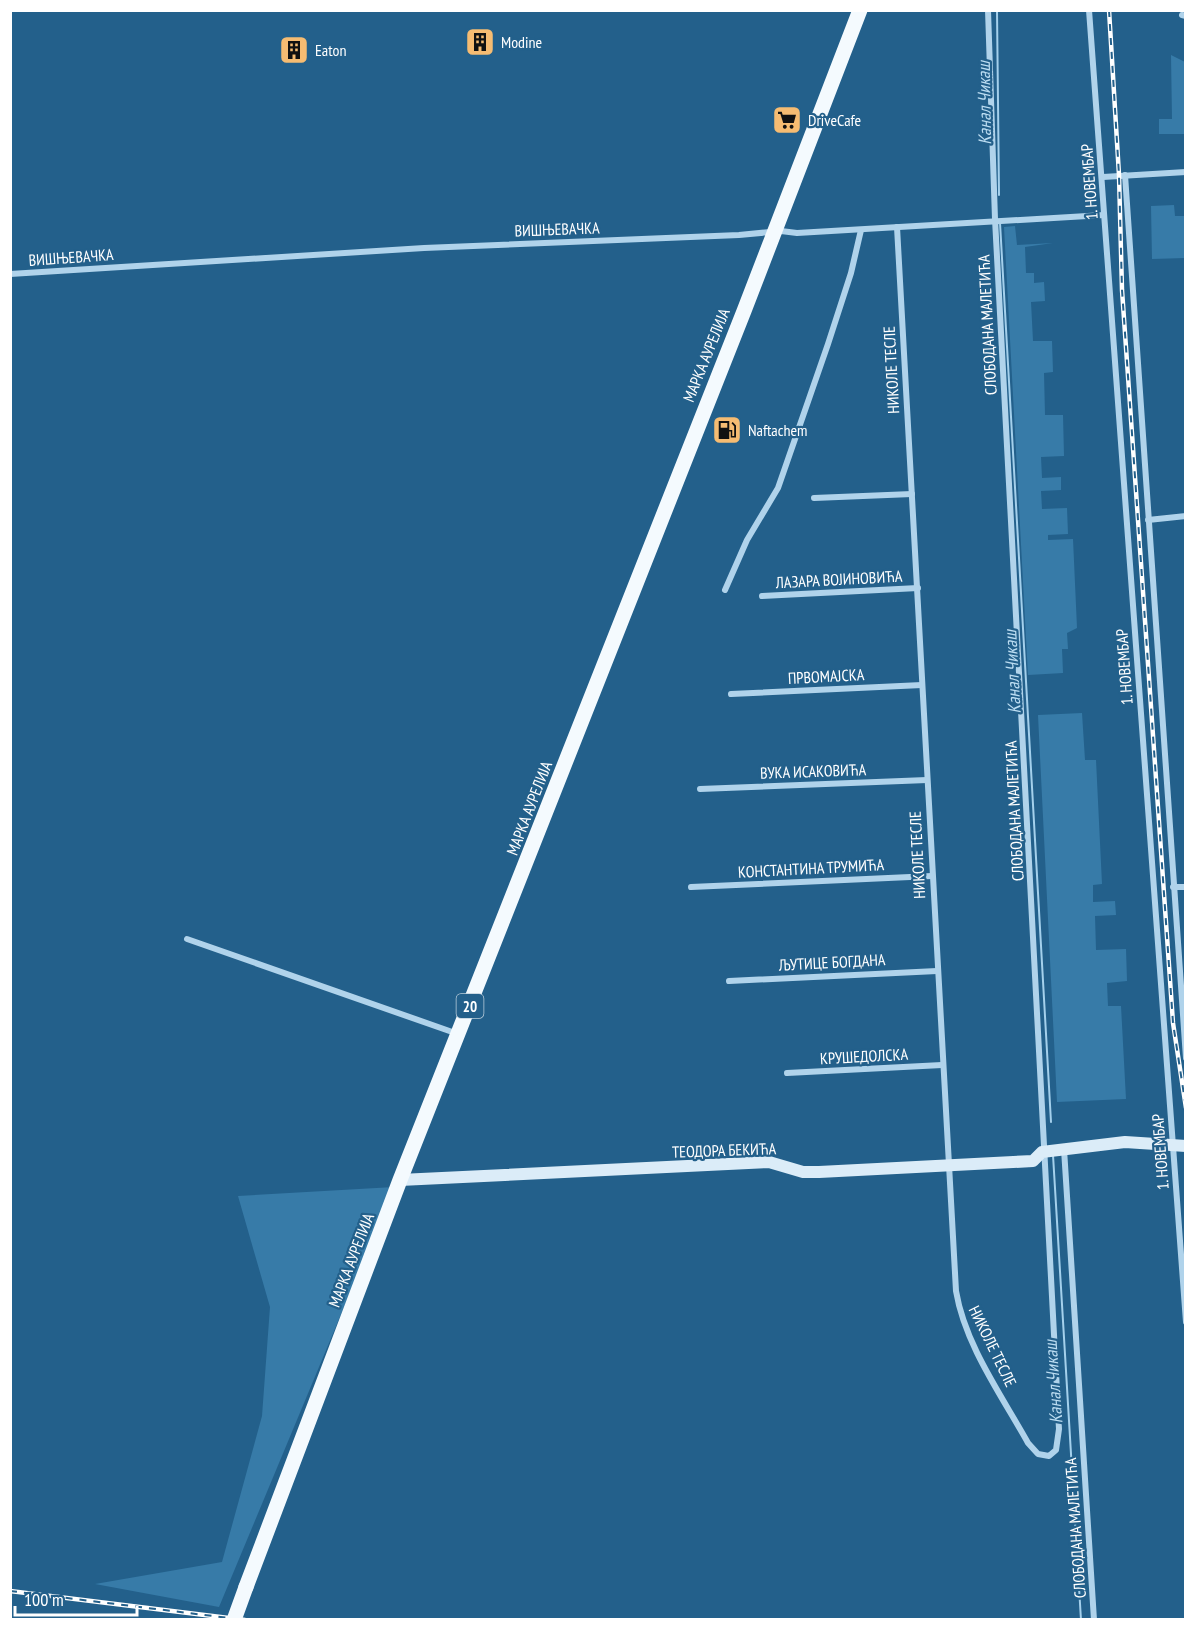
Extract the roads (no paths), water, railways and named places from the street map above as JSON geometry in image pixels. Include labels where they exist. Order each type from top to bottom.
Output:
[{"type":"main road","name":"МАРКА АУРЕЛИЈА","points":[[234,1620],[400,1180],[860,10]]},
{"type":"street","name":"СЛОБОДАНА МАЛЕТИЋА","points":[[988,10],[995,219],[1059,1429],[1054,1455],[1044,1456]]},
{"type":"street","name":"1. НОВЕМБАР","points":[[1089,10],[1180,1147],[1185,1322]]},
{"type":"street","points":[[1103,177],[1185,172]]},
{"type":"street","name":"1. НОВЕМБАР","points":[[1125,175],[1173,887],[1182,952],[1185,1058]]},
{"type":"street","name":"ВИШЊЕВАЧКА","points":[[10,274],[424,248],[861,230],[995,219],[1104,215]]},
{"type":"street","name":"НИКОЛЕ ТЕСЛЕ","points":[[897,227],[947,1166],[959,1311],[979,1354],[1028,1443],[1032,1449],[1044,1456]]},
{"type":"street","points":[[725,590],[747,540],[778,488],[832,334],[861,230]]},
{"type":"street","points":[[814,498],[912,494]]},
{"type":"street","points":[[1148,519],[1185,516]]},
{"type":"street","name":"ЛАЗАРА ВОЈИНОВИЋА","points":[[762,597],[918,588]]},
{"type":"street","name":"ПРВОМАЈСКА","points":[[731,694],[922,685]]},
{"type":"street","name":"ВУКА ИСАКОВИЋА","points":[[700,789],[927,780]]},
{"type":"street","name":"КОНСТАНТИНА ТРУМИЋА","points":[[692,887],[932,876]]},
{"type":"street","points":[[1173,887],[1185,887]]},
{"type":"street","points":[[187,939],[459,1034]]},
{"type":"street","name":"ЉУТИЦЕ БОГДАНА","points":[[729,981],[937,970]]},
{"type":"street","name":"КРУШЕДОЛСКА","points":[[787,1073],[942,1065]]},
{"type":"street","name":"ТЕОДОРА БЕКИЋА","points":[[400,1180],[769,1162],[803,1172],[947,1166],[1033,1161],[1045,1151],[1125,1142],[1180,1147]]},
{"type":"street","name":"СЛОБОДАНА МАЛЕТИЋА","points":[[1062,1148],[1094,1620]]},
{"type":"waterway","name":"Канал Чикаш","points":[[997,10],[999,195]]},
{"type":"waterway","name":"Канал Чикаш","points":[[1000,223],[1051,1122]]},
{"type":"waterway","name":"Канал Чикаш","points":[[1053,1155],[1081,1620]]},
{"type":"railway","points":[[1109,10],[1119,175],[1122,290],[1173,1023],[1186,1108]]},
{"type":"railway","points":[[10,1591],[245,1620]]},
{"type":"place","name":"Modine","points":[[480,42]]},
{"type":"place","name":"Eaton","points":[[294,50]]},
{"type":"place","name":"DriveCafe","points":[[787,120]]},
{"type":"place","name":"Naftachem","points":[[727,430]]}]
